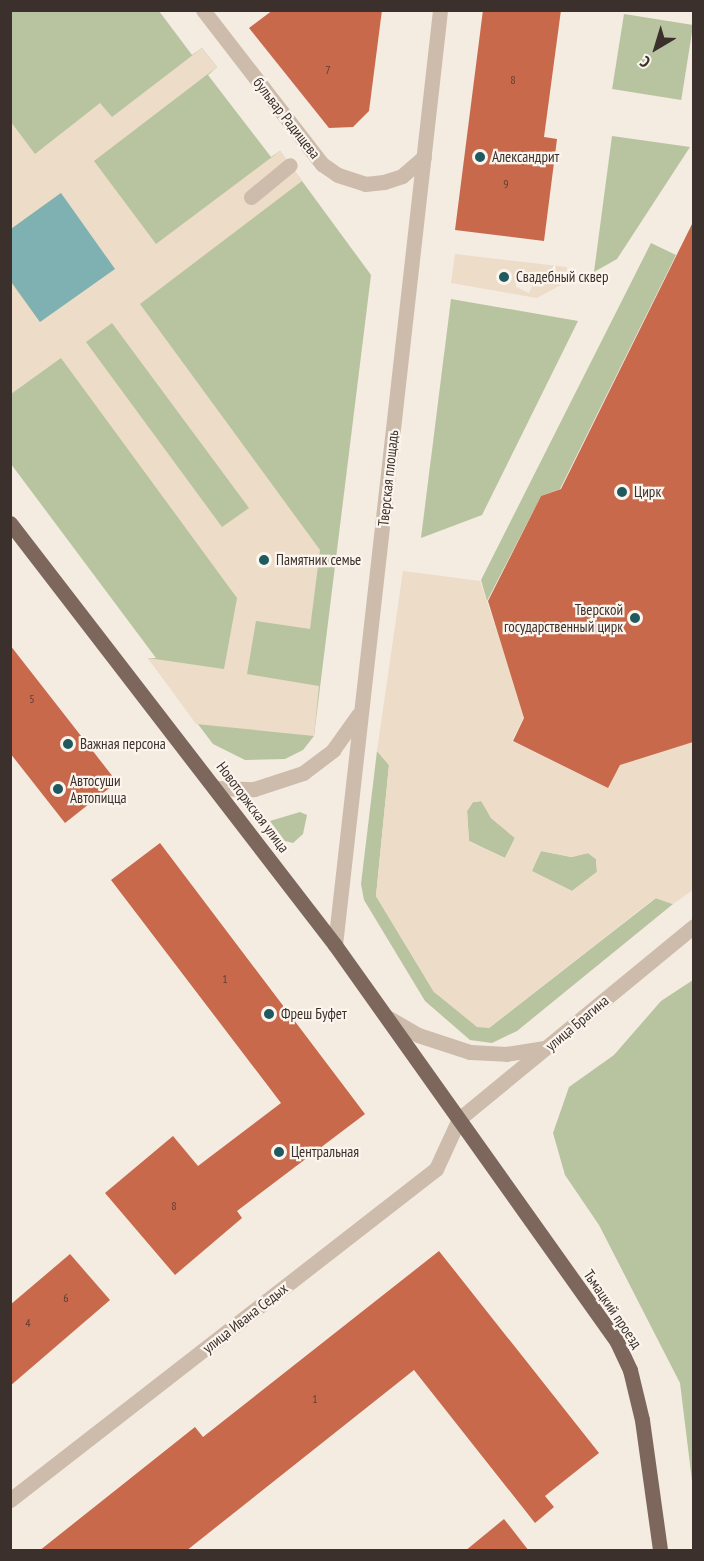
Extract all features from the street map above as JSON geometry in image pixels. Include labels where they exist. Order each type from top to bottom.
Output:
[{"type":"main road","name":"Новоторжская улица","points":[[10,522],[335,945],[459,1119]]},
{"type":"main road","name":"Тьмацкий проезд","points":[[459,1119],[625,1356],[647,1442],[660,1551]]},
{"type":"street","name":"бульвар Радищева","points":[[203,10],[322,164],[338,176],[365,184],[384,182],[402,176],[424,157]]},
{"type":"street","name":"Тверская площадь","points":[[335,945],[440,10]]},
{"type":"street","points":[[251,197],[290,165]]},
{"type":"street","points":[[216,788],[254,789],[303,773],[342,740],[361,708]]},
{"type":"street","name":"улица Брагина","points":[[459,1119],[548,1048],[693,926]]},
{"type":"street","points":[[387,1017],[418,1035],[470,1052],[506,1054],[548,1048]]},
{"type":"street","name":"улица Ивана Седых","points":[[10,1500],[436,1169],[459,1119]]},
{"type":"green space","points":[[10,11],[159,11],[192,55],[202,48],[217,67],[208,75],[271,157],[280,151],[371,275],[314,736],[303,750],[285,759],[245,760],[213,744],[148,658],[156,658],[11,464]]},
{"type":"green space","points":[[624,14],[693,25],[681,100],[612,89]]},
{"type":"green space","points":[[612,136],[690,147],[617,259],[594,272]]},
{"type":"green space","points":[[651,243],[676,255],[560,489],[541,496],[487,601],[481,580]]},
{"type":"green space","points":[[451,299],[578,321],[482,515],[421,538]]},
{"type":"green space","points":[[377,751],[389,765],[376,896],[434,992],[489,1028],[656,898],[673,904],[517,1031],[492,1043],[470,1040],[425,1001],[364,900],[361,884]]},
{"type":"green space","points":[[482,801],[491,818],[515,838],[505,858],[469,841],[467,811],[473,802]]},
{"type":"green space","points":[[300,812],[307,815],[303,834],[293,843],[285,841],[270,821]]},
{"type":"green space","points":[[541,851],[571,857],[588,853],[596,859],[597,872],[572,891],[531,871]]},
{"type":"green space","points":[[693,980],[693,1489],[680,1383],[599,1225],[565,1175],[553,1133],[569,1087],[614,1055],[661,1001]]},
{"type":"shaded area","points":[[202,48],[217,67],[94,161],[156,244],[280,151],[302,181],[140,304],[320,550],[310,629],[256,621],[247,674],[319,686],[314,736],[196,724],[148,658],[224,669],[237,598],[61,358],[11,394],[10,281],[40,322],[61,193],[11,229],[11,122],[35,154],[100,103],[112,117]],"holes":[[[112,323],[249,508],[222,527],[86,342]]]},
{"type":"shaded area","points":[[455,254],[567,267],[566,282],[537,298],[451,283]],"holes":[[[522,272],[535,279],[529,293],[516,287],[515,280]]]},
{"type":"shaded area","points":[[403,571],[480,581],[525,714],[512,741],[608,788],[621,762],[693,742],[693,890],[673,904],[655,898],[489,1028],[477,1027],[434,992],[376,896],[389,765],[377,751]],"holes":[[[481,801],[491,818],[515,838],[505,858],[469,842],[467,811],[473,802]],[[541,851],[572,857],[588,853],[596,859],[597,872],[572,891],[532,871]]]},
{"type":"water","points":[[61,193],[115,269],[40,322],[11,281],[11,229]]},
{"type":"building","points":[[273,10],[382,10],[369,111],[353,127],[329,128],[249,28]]},
{"type":"building","points":[[483,10],[561,10],[544,137],[557,139],[544,241],[455,230]]},
{"type":"building","name":"Цирк","points":[[693,222],[693,742],[620,765],[608,788],[513,741],[524,718],[488,601],[541,496],[561,489]]},
{"type":"building","points":[[10,645],[117,782],[65,823],[10,753]]},
{"type":"building","points":[[160,843],[365,1114],[237,1211],[242,1218],[175,1275],[105,1193],[173,1136],[198,1166],[281,1103],[111,880]]},
{"type":"building","points":[[439,1251],[599,1453],[545,1496],[554,1507],[535,1523],[414,1370],[186,1551],[39,1551],[195,1427],[203,1437]]},
{"type":"building","points":[[70,1254],[110,1300],[10,1386],[10,1305]]},
{"type":"building","points":[[504,1519],[529,1551],[465,1551]]},
{"type":"place","name":"Александрит","points":[[480,157]]},
{"type":"place","name":"Свадебный сквер","points":[[504,277]]},
{"type":"place","name":"Цирк","points":[[622,492]]},
{"type":"place","name":"Памятник семье","points":[[264,560]]},
{"type":"place","name":"Тверской государственный цирк","points":[[635,618]]},
{"type":"place","name":"Важная персона","points":[[68,744]]},
{"type":"place","name":"Автосуши Автопицца","points":[[58,789]]},
{"type":"place","name":"Фреш Буфет","points":[[269,1014]]},
{"type":"place","name":"Центральная","points":[[279,1152]]}]
